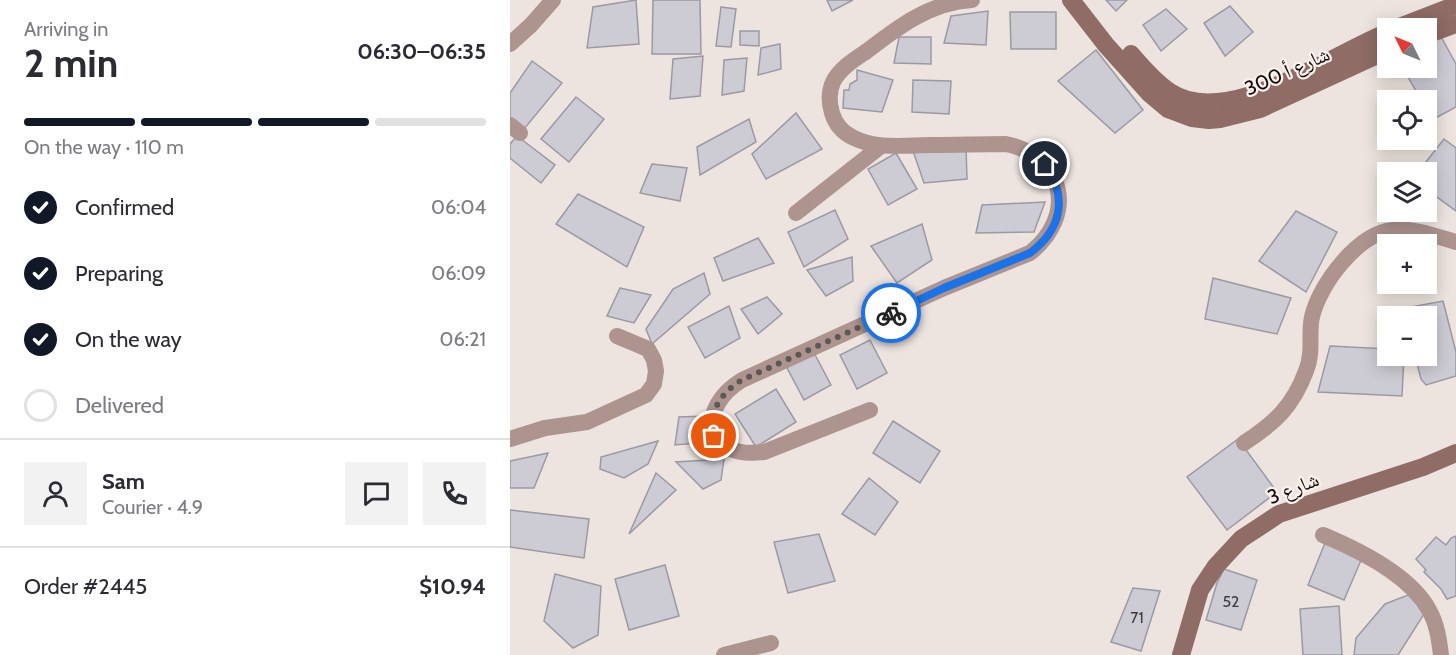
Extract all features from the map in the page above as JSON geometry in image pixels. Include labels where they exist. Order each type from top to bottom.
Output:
[{"type":"street","points":[[510,44],[553,0]]},
{"type":"street","points":[[870,410],[755,454],[731,450],[721,444],[714,436],[712,429],[713,417],[722,398],[731,387],[742,380],[944,288],[1030,253],[1051,233],[1057,219],[1059,204],[1058,190],[1053,176],[1045,164],[1020,147],[1006,144],[881,146],[851,137],[834,119],[830,107],[830,94],[833,82],[840,71],[905,22],[942,6],[972,0]]},
{"type":"street","name":"شارع أ 300","points":[[1071,0],[1106,45],[1149,93],[1168,109],[1209,120],[1260,110],[1290,87],[1377,38]]},
{"type":"street","name":"شارع أ 300","points":[[1085,0],[1143,68],[1172,93],[1196,102],[1225,102],[1290,87],[1377,54]]},
{"type":"street","points":[[1423,18],[1456,5]]},
{"type":"street","points":[[1437,31],[1456,24]]},
{"type":"street","points":[[796,213],[881,146]]},
{"type":"street","points":[[1245,442],[1270,426],[1290,403],[1307,370],[1311,349],[1311,320],[1316,302],[1340,265],[1353,251],[1377,234],[1390,230],[1415,231],[1456,242]]},
{"type":"street","points":[[510,439],[545,428],[586,422],[646,395],[654,384],[656,371],[654,360],[648,349],[617,336]]},
{"type":"street","name":"شارع 3","points":[[1181,655],[1200,590],[1216,567],[1241,539],[1279,514],[1423,467],[1456,453]]},
{"type":"street","points":[[1323,535],[1363,554],[1412,588],[1429,609],[1437,627],[1441,655]]},
{"type":"street","points":[[723,655],[771,643]]},
{"type":"building","points":[[636,0],[639,44],[587,48],[593,7]]},
{"type":"building","points":[[653,0],[700,0],[701,54],[652,54]]},
{"type":"building","points":[[827,0],[853,0],[832,11]]},
{"type":"building","points":[[1106,0],[1127,0],[1116,11]]},
{"type":"building","points":[[1230,6],[1253,32],[1225,56],[1204,23]]},
{"type":"building","points":[[721,7],[736,9],[731,47],[716,46]]},
{"type":"building","points":[[1166,9],[1187,29],[1161,51],[1143,25]]},
{"type":"building","points":[[988,11],[986,45],[944,43],[951,16]]},
{"type":"building","points":[[1010,12],[1056,12],[1056,49],[1011,49]]},
{"type":"building","points":[[740,31],[759,31],[759,46],[740,45]]},
{"type":"building","points":[[1440,35],[1456,64],[1456,107],[1437,117],[1437,90],[1415,90],[1409,78],[1437,78],[1437,37]]},
{"type":"building","points":[[899,37],[931,37],[931,64],[894,63]]},
{"type":"building","points":[[780,44],[781,69],[758,75],[761,48]]},
{"type":"building","points":[[1096,50],[1143,110],[1115,133],[1058,81]]},
{"type":"building","points":[[703,56],[700,96],[670,99],[673,59]]},
{"type":"building","points":[[747,58],[744,91],[722,95],[724,60]]},
{"type":"building","points":[[532,61],[562,83],[524,129],[510,117],[510,93]]},
{"type":"building","points":[[857,70],[893,80],[882,112],[843,108],[844,90],[849,90],[850,84],[857,80]]},
{"type":"building","points":[[913,80],[951,81],[949,114],[912,112]]},
{"type":"building","points":[[576,97],[604,119],[569,162],[541,139]]},
{"type":"building","points":[[796,113],[822,149],[766,179],[752,154]]},
{"type":"building","points":[[749,119],[756,142],[700,175],[697,147]]},
{"type":"building","points":[[517,136],[555,165],[541,183],[510,158],[510,144]]},
{"type":"building","points":[[1444,139],[1456,148],[1456,211],[1437,197],[1437,162],[1426,162]]},
{"type":"building","points":[[966,146],[967,179],[924,183],[913,151]]},
{"type":"building","points":[[896,153],[917,189],[888,205],[868,169]]},
{"type":"building","points":[[652,164],[687,168],[680,201],[640,193]]},
{"type":"building","points":[[578,194],[644,227],[627,267],[556,224]]},
{"type":"building","points":[[1045,202],[1034,232],[976,233],[982,205]]},
{"type":"building","points":[[835,210],[848,239],[804,267],[788,232]]},
{"type":"building","points":[[1296,211],[1337,232],[1306,292],[1259,261]]},
{"type":"building","points":[[922,224],[932,260],[897,283],[871,246]]},
{"type":"building","points":[[758,238],[774,263],[723,281],[714,258]]},
{"type":"building","points":[[852,257],[853,281],[826,296],[807,270]]},
{"type":"building","points":[[704,273],[710,294],[652,344],[646,329],[673,289]]},
{"type":"building","points":[[1213,278],[1291,298],[1277,334],[1205,319]]},
{"type":"building","points":[[620,288],[651,295],[634,323],[607,316]]},
{"type":"building","points":[[767,297],[782,314],[758,334],[741,309]]},
{"type":"building","points":[[1443,301],[1456,352],[1456,376],[1426,385],[1421,379],[1418,366],[1437,366],[1437,306],[1416,306]]},
{"type":"building","points":[[729,306],[740,338],[705,358],[688,327]]},
{"type":"building","points":[[870,340],[887,373],[857,389],[840,355]]},
{"type":"building","points":[[1330,346],[1377,348],[1377,366],[1404,366],[1402,396],[1318,392]]},
{"type":"building","points":[[813,351],[831,385],[804,400],[786,366]]},
{"type":"building","points":[[776,389],[796,422],[756,447],[735,414]]},
{"type":"building","points":[[704,416],[697,443],[675,445],[679,417]]},
{"type":"building","points":[[893,421],[940,451],[920,483],[873,453]]},
{"type":"building","points":[[1238,439],[1277,492],[1227,530],[1187,477]]},
{"type":"building","points":[[658,441],[648,464],[624,478],[600,469],[601,457]]},
{"type":"building","points":[[548,453],[534,488],[510,488],[510,461]]},
{"type":"building","points":[[724,459],[721,480],[703,489],[676,462]]},
{"type":"building","points":[[656,473],[676,490],[629,534]]},
{"type":"building","points":[[869,478],[898,502],[875,535],[842,514]]},
{"type":"building","points":[[510,510],[589,519],[584,558],[510,547]]},
{"type":"building","points":[[819,534],[835,581],[788,593],[774,542]]},
{"type":"building","points":[[1456,536],[1456,596],[1447,599],[1416,559],[1436,537],[1446,545],[1451,538]]},
{"type":"building","points":[[1325,543],[1362,558],[1344,600],[1308,585]]},
{"type":"building","points":[[665,565],[679,616],[629,630],[615,579]]},
{"type":"building","points":[[1224,569],[1257,580],[1241,630],[1206,620],[1217,583]]},
{"type":"building","points":[[555,574],[601,586],[598,635],[573,648],[544,621]]},
{"type":"building","points":[[1133,588],[1160,591],[1141,651],[1111,642]]},
{"type":"building","points":[[1408,595],[1426,611],[1398,655],[1354,655],[1356,638],[1385,604]]},
{"type":"building","points":[[1339,606],[1342,655],[1303,655],[1300,609]]},
{"type":"way so far","points":[[714,436],[712,429],[716,408],[731,387],[891,313]]},
{"type":"route","points":[[891,313],[944,288],[1030,253],[1042,244],[1051,233],[1057,219],[1059,204],[1058,190],[1045,164]]}]
